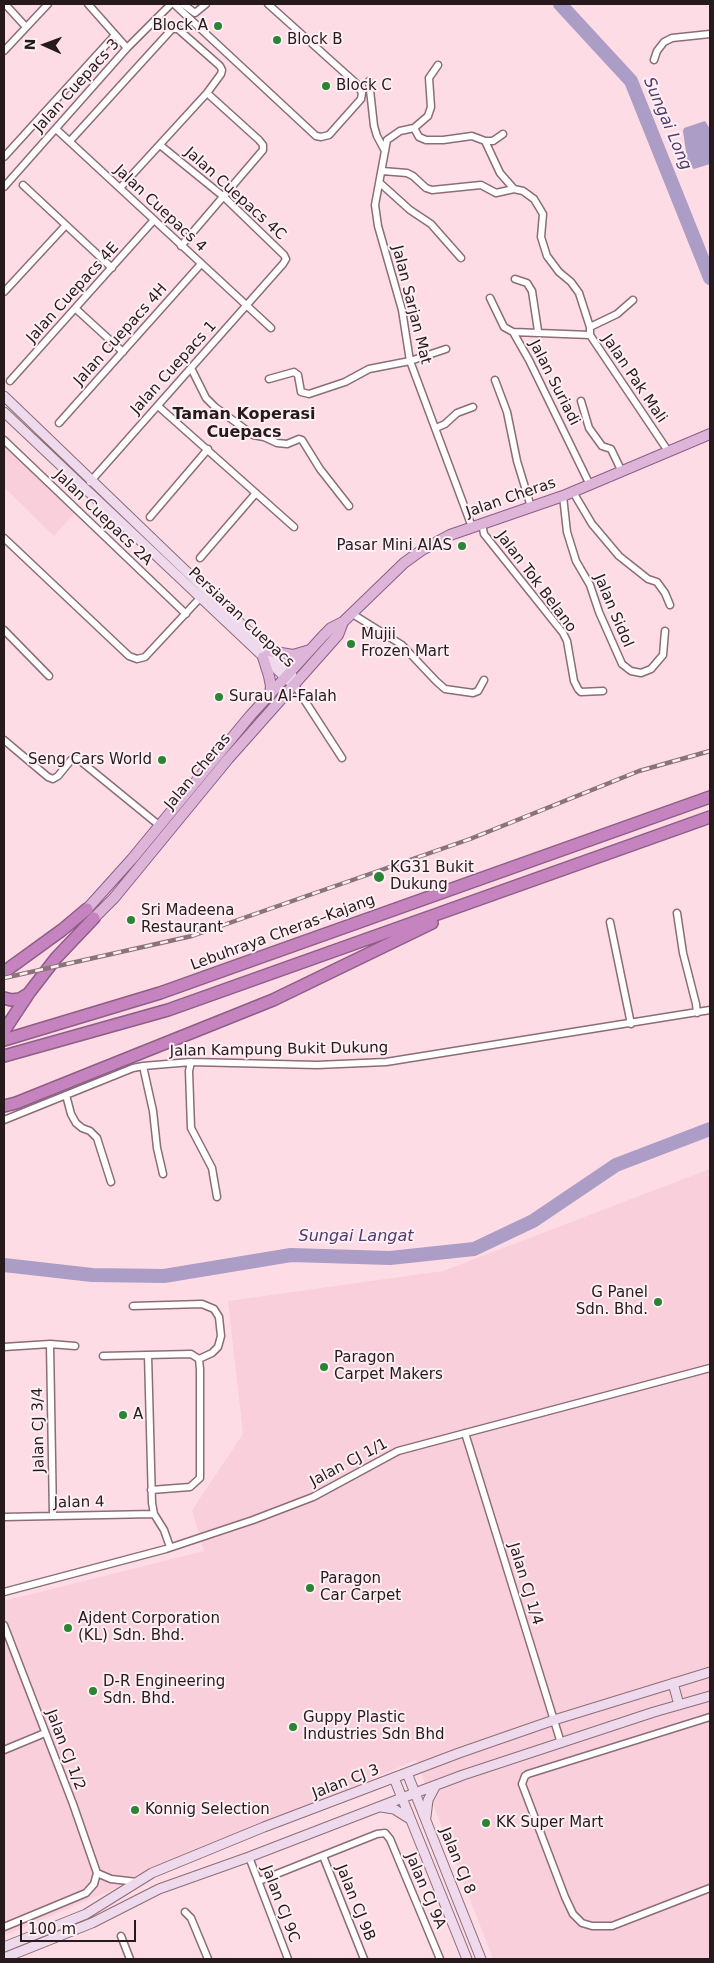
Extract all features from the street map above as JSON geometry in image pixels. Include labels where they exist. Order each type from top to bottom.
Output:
[{"type":"highway","name":"Lebuhraya Cheras–Kajang","points":[[4,1040],[160,993],[710,797]]},
{"type":"highway","points":[[4,1056],[168,1010],[710,818]]},
{"type":"highway","points":[[4,1106],[16,1103],[273,1000],[481,899]]},
{"type":"highway","points":[[4,972],[62,930],[91,914]]},
{"type":"highway","points":[[4,1031],[29,993],[91,914]]},
{"type":"highway","points":[[4,998],[11,1000],[20,999],[29,993]]},
{"type":"highway","points":[[4,1016],[4,1027]]},
{"type":"main road","name":"Jalan Cheras","points":[[91,914],[114,898],[228,759],[311,650],[331,628],[342,622],[390,575],[415,555],[450,535],[563,496],[710,434]]},
{"type":"main road","name":"Jalan Cheras","points":[[91,914],[160,826],[270,694],[338,635],[342,622]]},
{"type":"main road","points":[[270,694],[271,686],[266,654],[293,655],[311,650]]},
{"type":"street","points":[[5,4],[26,27]]},
{"type":"street","points":[[4,51],[48,4]]},
{"type":"street","points":[[88,4],[127,48]]},
{"type":"street","points":[[171,4],[316,136],[321,138],[329,135],[361,99],[362,93],[357,84],[268,4]]},
{"type":"street","name":"Jalan Cuepacs 3","points":[[4,186],[127,48],[171,4]]},
{"type":"street","points":[[183,4],[195,13],[206,4]]},
{"type":"street","points":[[70,141],[172,29],[178,29],[220,66],[222,70],[207,93],[120,188]]},
{"type":"street","points":[[654,60],[657,51],[664,42],[672,38],[710,34]]},
{"type":"street","points":[[4,157],[116,35]]},
{"type":"street","points":[[382,171],[407,173],[426,188],[432,190],[476,185],[486,187],[496,193],[514,189],[500,173],[493,156],[484,142],[472,136],[444,140],[426,140],[419,137],[414,128],[428,116],[431,107],[429,78],[438,65]]},
{"type":"street","points":[[369,80],[376,136],[385,151]]},
{"type":"street","points":[[181,246],[263,150],[263,145],[207,93]]},
{"type":"street","name":"Jalan Sarjan Mat","points":[[414,128],[393,134],[387,140],[376,205],[378,226],[402,310],[410,361],[472,527]]},
{"type":"street","name":"Jalan Cuepacs 4","points":[[56,129],[271,328]]},
{"type":"street","points":[[484,142],[493,141],[503,134]]},
{"type":"street","name":"Jalan Cuepacs 4C","points":[[160,145],[224,197],[284,255],[286,259],[283,264]]},
{"type":"street","points":[[380,182],[410,210],[431,224],[461,258]]},
{"type":"street","points":[[23,185],[112,268]]},
{"type":"street","name":"Jalan Pak Mali","points":[[514,189],[528,194],[540,207],[542,214],[541,237],[548,256],[559,272],[571,282],[579,293],[590,331],[668,451]]},
{"type":"street","name":"Jalan Cuepacs 4E","points":[[10,381],[154,220]]},
{"type":"street","points":[[4,292],[66,225]]},
{"type":"street","name":"Jalan Cuepacs 4H","points":[[59,423],[201,264]]},
{"type":"street","name":"Jalan Cuepacs 1","points":[[84,489],[283,264]]},
{"type":"street","points":[[515,280],[527,283],[532,291],[538,331]]},
{"type":"street","name":"Jalan Suriadi","points":[[490,298],[504,327],[514,332],[590,485]]},
{"type":"street","points":[[514,332],[590,331],[618,314],[633,300]]},
{"type":"street","points":[[76,309],[123,352]]},
{"type":"street","points":[[269,379],[294,372],[298,374],[301,392],[309,394],[346,382],[369,369],[410,361],[446,349]]},
{"type":"street","points":[[191,368],[206,398],[215,407],[253,435],[264,437],[277,444],[287,444],[299,439],[302,440],[315,462],[349,506]]},
{"type":"street","points":[[495,380],[507,412],[517,461],[531,507]]},
{"type":"street","name":"Persiaran Cuepacs","points":[[4,396],[290,678]]},
{"type":"street","points":[[581,401],[589,428],[602,446],[611,449],[622,472]]},
{"type":"street","points":[[158,406],[294,527]]},
{"type":"street","points":[[436,428],[445,424],[458,413],[473,407]]},
{"type":"street","name":"Persiaran Cuepacs","points":[[4,412],[200,598],[266,654]]},
{"type":"street","name":"Jalan Cuepacs 2A","points":[[4,440],[186,614]]},
{"type":"street","points":[[150,516],[208,449]]},
{"type":"street","points":[[573,492],[592,524],[619,556],[648,579],[657,582],[665,593],[670,605]]},
{"type":"street","points":[[200,558],[256,494]]},
{"type":"street","name":"Jalan Sidol","points":[[563,496],[567,532],[576,561],[590,585],[598,612],[622,664],[631,671],[641,673],[651,669],[663,655],[665,631]]},
{"type":"street","name":"Jalan Tok Belano","points":[[482,523],[484,534],[563,634],[567,641],[574,681],[578,689],[581,692],[603,691]]},
{"type":"street","points":[[4,538],[129,656],[137,659],[144,657],[200,598]]},
{"type":"street","points":[[351,613],[402,645],[445,689],[472,693],[478,691],[484,680]]},
{"type":"street","points":[[4,630],[48,676]]},
{"type":"street","points":[[290,678],[342,758]]},
{"type":"street","points":[[4,740],[48,777],[53,779],[58,776],[71,760],[78,759],[160,826]]},
{"type":"street","points":[[677,913],[683,953],[697,1013]]},
{"type":"street","points":[[610,922],[631,1024]]},
{"type":"street","name":"Jalan Kampung Bukit Dukung","points":[[4,1120],[142,1066],[191,1062],[317,1065],[386,1062],[710,1010]]},
{"type":"street","points":[[191,1062],[189,1071],[191,1128],[212,1168],[217,1197]]},
{"type":"street","points":[[142,1066],[153,1111],[162,1174]]},
{"type":"street","points":[[66,1095],[71,1114],[76,1123],[90,1131],[97,1138],[111,1182]]},
{"type":"street","points":[[133,1306],[202,1304],[214,1309],[219,1317],[221,1336],[218,1347],[212,1353],[199,1359]]},
{"type":"street","points":[[4,1347],[50,1344],[75,1346]]},
{"type":"street","name":"Jalan CJ 3/4","points":[[50,1344],[53,1516]]},
{"type":"street","points":[[103,1356],[191,1354],[199,1359]]},
{"type":"street","points":[[148,1355],[151,1490],[154,1514],[164,1530],[170,1547]]},
{"type":"street","points":[[151,1490],[190,1487],[200,1478],[199,1359]]},
{"type":"street","name":"Jalan CJ 1/1","points":[[4,1592],[170,1547],[253,1520],[313,1497],[398,1452],[710,1368]]},
{"type":"street","name":"Jalan CJ 1/4","points":[[466,1433],[561,1743]]},
{"type":"street","name":"Jalan 4","points":[[4,1517],[154,1514]]},
{"type":"street","name":"Jalan CJ 1/2","points":[[4,1625],[97,1872]]},
{"type":"street","name":"Jalan CJ 3","points":[[4,1947],[86,1914],[152,1873],[458,1753],[554,1720],[710,1672]]},
{"type":"street","points":[[673,1683],[679,1705]]},
{"type":"street","points":[[4,1958],[92,1923],[151,1892],[249,1857],[436,1785],[710,1696]]},
{"type":"street","points":[[710,1717],[528,1774],[524,1776],[522,1784],[565,1897],[574,1914],[582,1923],[592,1926],[612,1926],[710,1888]]},
{"type":"street","points":[[4,1750],[45,1733]]},
{"type":"street","name":"Jalan CJ 8","points":[[407,1773],[481,1959]]},
{"type":"street","name":"Jalan CJ 8","points":[[394,1778],[467,1959]]},
{"type":"street","points":[[426,1821],[428,1800],[436,1785]]},
{"type":"street","points":[[379,1807],[394,1809],[410,1819]]},
{"type":"street","name":"Jalan CJ 9A","points":[[323,1856],[377,1834],[384,1833],[390,1840],[440,1959]]},
{"type":"street","points":[[259,1881],[323,1856]]},
{"type":"street","name":"Jalan CJ 9B","points":[[323,1856],[364,1959]]},
{"type":"street","name":"Jalan CJ 9C","points":[[249,1857],[288,1959]]},
{"type":"street","points":[[4,1927],[86,1893],[94,1884],[97,1872],[111,1880],[137,1882]]},
{"type":"street","points":[[185,1912],[191,1918],[208,1959]]},
{"type":"street","points":[[121,1936],[130,1959]]},
{"type":"shaded area","points":[[705,121],[710,129],[710,164],[694,169],[689,166],[683,131],[684,128]]},
{"type":"shaded area","points":[[4,445],[75,513],[54,536],[4,487]]},
{"type":"shaded area","points":[[710,1169],[710,1959],[493,1959],[416,1760],[4,1936],[4,1601],[204,1551],[192,1510],[243,1434],[228,1301],[443,1271]]},
{"type":"waterway","name":"Sungai Long","points":[[560,4],[631,81],[710,278]]},
{"type":"waterway","name":"Sungai Langat","points":[[4,1265],[92,1275],[164,1276],[291,1255],[390,1258],[474,1249],[533,1221],[616,1165],[710,1129]]},
{"type":"railway","points":[[4,978],[192,936],[470,839],[639,771],[710,751]]},
{"type":"place","name":"Block A","points":[[218,26]]},
{"type":"place","name":"Block B","points":[[277,40]]},
{"type":"place","name":"Block C","points":[[326,86]]},
{"type":"place","name":"Pasar Mini AIAS","points":[[462,546]]},
{"type":"place","name":"Mujii Frozen Mart","points":[[351,644]]},
{"type":"place","name":"Surau Al-Falah","points":[[219,697]]},
{"type":"place","name":"Seng Cars World","points":[[162,760]]},
{"type":"place","name":"KG31 Bukit Dukung","points":[[379,877]]},
{"type":"place","name":"Sri Madeena Restaurant","points":[[131,920]]},
{"type":"place","name":"G Panel Sdn. Bhd.","points":[[658,1302]]},
{"type":"place","name":"Paragon Carpet Makers","points":[[324,1367]]},
{"type":"place","name":"A","points":[[123,1415]]},
{"type":"place","name":"Paragon Car Carpet","points":[[310,1588]]},
{"type":"place","name":"Ajdent Corporation (KL) Sdn. Bhd.","points":[[68,1628]]},
{"type":"place","name":"D-R Engineering Sdn. Bhd.","points":[[93,1691]]},
{"type":"place","name":"Guppy Plastic Industries Sdn Bhd","points":[[293,1727]]},
{"type":"place","name":"Konnig Selection","points":[[135,1810]]},
{"type":"place","name":"KK Super Mart","points":[[486,1823]]},
{"type":"district","name":"Taman Koperasi Cuepacs","points":[[244,424]]}]
